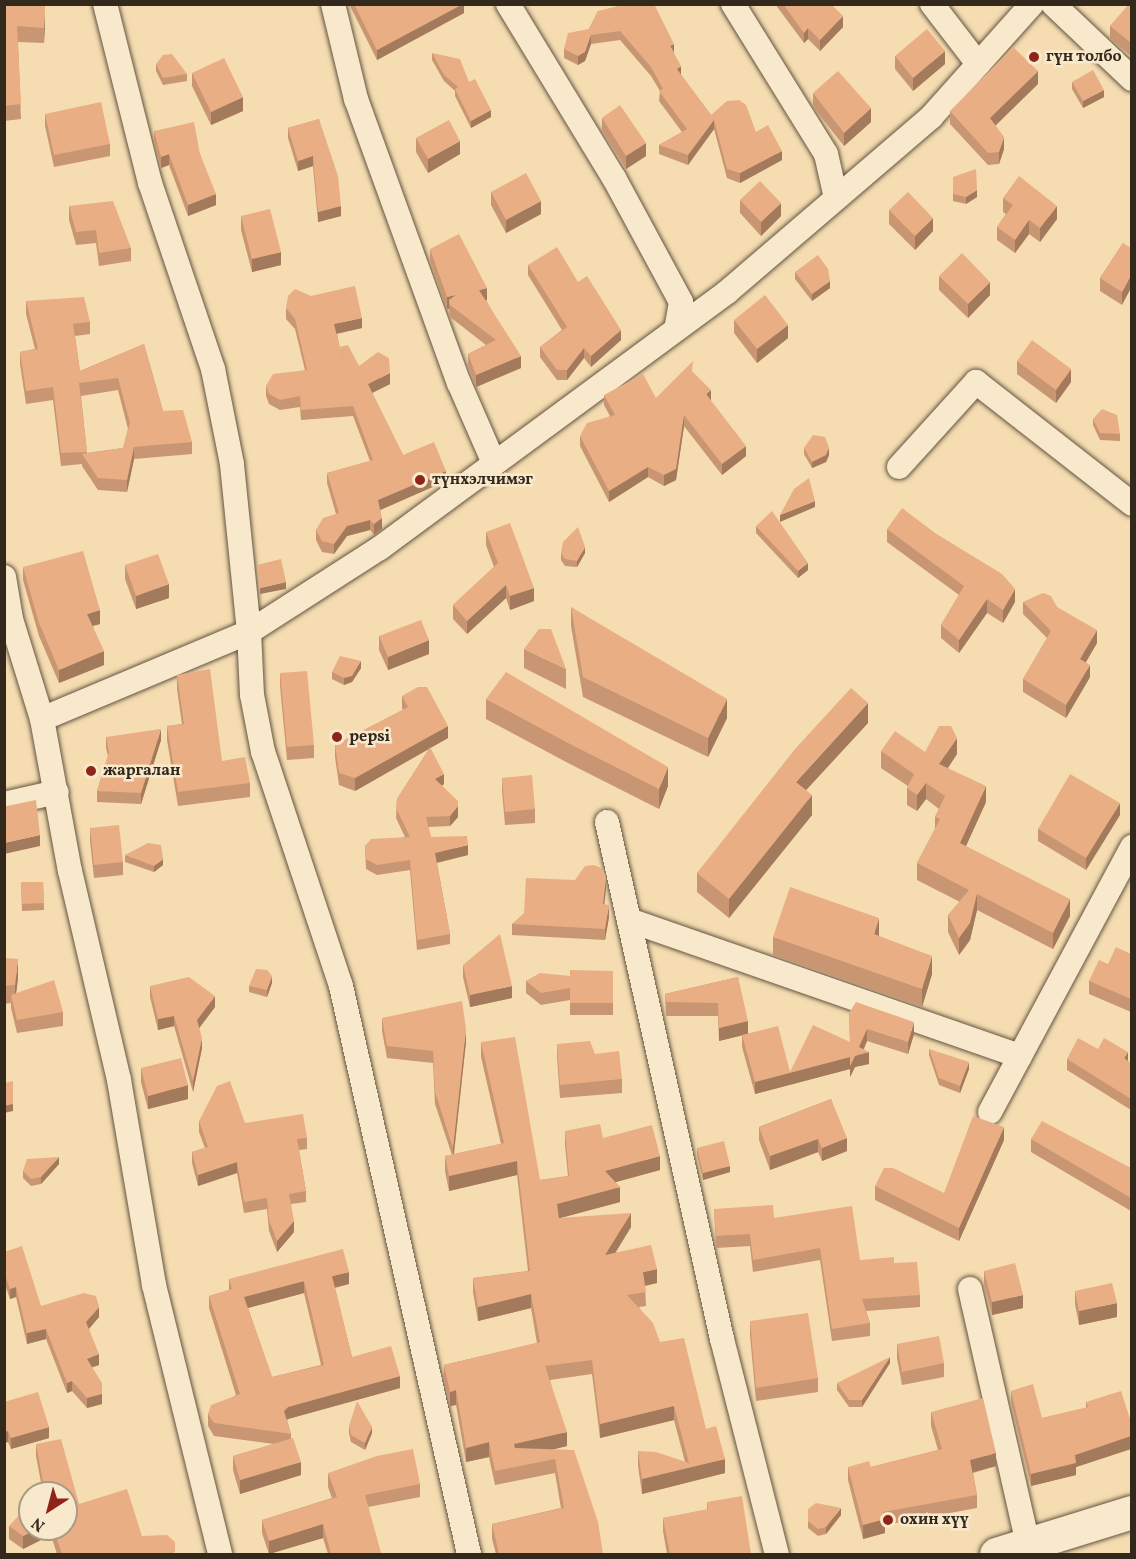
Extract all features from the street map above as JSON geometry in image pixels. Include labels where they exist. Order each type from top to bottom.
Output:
[{"type":"main road","points":[[996,1554],[1131,1512]]},
{"type":"street","points":[[105,4],[150,183],[213,369],[232,464],[249,632],[252,694],[263,752],[341,986],[468,1554]]},
{"type":"street","points":[[333,4],[356,99],[459,383],[494,464]]},
{"type":"street","points":[[508,4],[614,178],[681,302],[676,329]]},
{"type":"street","points":[[734,4],[826,154],[836,198]]},
{"type":"street","points":[[932,4],[978,64]]},
{"type":"street","points":[[42,719],[249,632],[380,548],[727,292],[931,117],[1032,4]]},
{"type":"street","points":[[1053,4],[1131,79]]},
{"type":"street","points":[[899,467],[976,382],[1131,504]]},
{"type":"street","points":[[4,577],[11,619],[42,719],[70,871],[119,1080],[154,1285],[220,1554]]},
{"type":"street","points":[[4,804],[57,792]]},
{"type":"street","points":[[607,822],[722,1339],[777,1554]]},
{"type":"street","points":[[990,1112],[1131,846]]},
{"type":"street","points":[[629,920],[1020,1056]]},
{"type":"street","points":[[970,1289],[1028,1544]]},
{"type":"building","points":[[4,4],[45,6],[44,28],[17,26],[21,104],[4,106]]},
{"type":"building","points":[[354,4],[463,4],[377,50]]},
{"type":"building","points":[[619,4],[654,4],[674,44],[670,46],[681,66],[677,69],[711,115],[727,101],[739,100],[746,105],[756,132],[768,125],[782,151],[740,173],[727,169],[714,120],[688,155],[659,145],[687,129],[659,91],[663,89],[651,67],[620,31],[591,35],[585,52],[578,56],[564,49],[568,33],[589,29],[598,11]]},
{"type":"building","points":[[783,4],[831,4],[843,16],[820,40],[808,28],[804,33]]},
{"type":"building","points":[[1131,4],[1131,43],[1110,26]]},
{"type":"building","points":[[927,29],[945,51],[913,78],[895,56]]},
{"type":"building","points":[[1013,47],[1038,71],[990,118],[1004,137],[999,152],[988,153],[950,111]]},
{"type":"building","points":[[432,53],[460,59],[469,82],[475,79],[491,110],[471,121],[455,89],[458,87],[444,75]]},
{"type":"building","points":[[172,54],[187,74],[163,78],[156,64],[163,55]]},
{"type":"building","points":[[224,58],[243,97],[211,112],[192,73]]},
{"type":"building","points":[[1093,70],[1104,90],[1083,101],[1072,82]]},
{"type":"building","points":[[838,71],[871,108],[844,133],[813,93]]},
{"type":"building","points":[[101,102],[110,144],[54,155],[45,114]]},
{"type":"building","points":[[620,105],[646,143],[626,156],[602,118]]},
{"type":"building","points":[[319,119],[338,176],[341,206],[318,212],[313,156],[298,161],[288,128]]},
{"type":"building","points":[[449,120],[460,141],[428,159],[416,138]]},
{"type":"building","points":[[194,122],[200,154],[216,194],[188,205],[169,154],[161,157],[154,131]]},
{"type":"building","points":[[976,169],[977,190],[966,197],[953,194],[953,177]]},
{"type":"building","points":[[526,173],[541,201],[506,220],[491,192]]},
{"type":"building","points":[[1019,176],[1057,206],[1040,228],[1029,220],[1015,240],[997,227],[1013,205],[1003,198]]},
{"type":"building","points":[[760,181],[781,203],[761,222],[740,200]]},
{"type":"building","points":[[908,192],[933,218],[915,236],[889,210]]},
{"type":"building","points":[[113,201],[131,248],[99,253],[96,230],[76,232],[69,206]]},
{"type":"building","points":[[270,209],[281,252],[252,259],[241,216]]},
{"type":"building","points":[[459,234],[487,288],[479,290],[521,356],[476,375],[468,354],[496,340],[450,305],[449,300],[456,295],[447,297],[430,249]]},
{"type":"building","points":[[1123,243],[1131,248],[1131,275],[1122,292],[1100,278]]},
{"type":"building","points":[[557,247],[578,282],[587,276],[621,330],[591,356],[584,348],[567,370],[557,370],[540,347],[567,327],[528,265]]},
{"type":"building","points":[[962,253],[990,282],[968,304],[939,276]]},
{"type":"building","points":[[818,255],[828,269],[830,281],[812,294],[795,272]]},
{"type":"building","points":[[355,286],[362,318],[334,324],[346,372],[340,347],[348,345],[359,366],[378,352],[389,358],[390,373],[368,384],[403,455],[434,442],[446,471],[378,500],[382,518],[374,524],[370,520],[347,526],[334,544],[322,541],[316,530],[323,518],[339,513],[327,473],[373,460],[353,406],[301,410],[300,396],[280,400],[269,394],[266,386],[273,374],[307,370],[295,319],[286,308],[288,296],[295,289],[311,296]]},
{"type":"building","points":[[765,295],[788,325],[757,349],[734,320]]},
{"type":"building","points":[[84,297],[90,322],[73,324],[80,371],[144,344],[163,411],[183,410],[192,442],[134,447],[127,480],[98,478],[82,454],[123,448],[130,423],[118,378],[79,383],[87,452],[61,453],[53,387],[26,391],[20,352],[38,349],[26,301]]},
{"type":"building","points":[[1032,340],[1071,369],[1056,390],[1017,361]]},
{"type":"building","points":[[693,361],[692,371],[711,390],[706,394],[746,446],[722,464],[684,415],[676,469],[664,475],[648,467],[609,491],[580,436],[587,423],[615,415],[604,395],[643,374],[656,398]]},
{"type":"building","points":[[1102,409],[1117,415],[1120,434],[1100,433],[1093,419]]},
{"type":"building","points":[[813,435],[825,437],[829,448],[826,455],[812,462],[804,448]]},
{"type":"building","points":[[809,478],[815,501],[780,515],[794,489]]},
{"type":"building","points":[[902,508],[935,533],[1002,574],[1015,589],[1003,610],[987,599],[959,640],[941,625],[964,586],[887,529]]},
{"type":"building","points":[[772,511],[808,563],[798,571],[756,526]]},
{"type":"building","points":[[510,523],[534,588],[510,596],[506,585],[467,621],[453,605],[498,563],[486,532]]},
{"type":"building","points":[[578,527],[585,547],[577,561],[565,559],[561,553],[563,542]]},
{"type":"building","points":[[83,551],[100,610],[87,614],[104,651],[59,670],[39,623],[23,567]]},
{"type":"building","points":[[158,554],[169,584],[136,596],[125,565]]},
{"type":"building","points":[[281,559],[286,582],[260,588],[257,565]]},
{"type":"building","points":[[1043,593],[1051,596],[1057,607],[1097,630],[1080,659],[1090,665],[1066,705],[1023,679],[1051,631],[1023,602]]},
{"type":"building","points":[[571,607],[727,699],[708,738],[583,677]]},
{"type":"building","points":[[421,620],[429,640],[388,657],[379,636]]},
{"type":"building","points":[[539,629],[551,629],[566,669],[524,649]]},
{"type":"building","points":[[340,656],[361,661],[352,676],[344,678],[332,672]]},
{"type":"building","points":[[210,669],[222,761],[245,757],[250,783],[178,792],[167,726],[184,724],[177,675]]},
{"type":"building","points":[[307,671],[314,745],[287,747],[280,673]]},
{"type":"building","points":[[506,672],[668,767],[659,789],[486,699]]},
{"type":"building","points":[[418,687],[427,687],[448,726],[355,778],[339,773],[335,745],[408,707],[402,696]]},
{"type":"building","points":[[851,688],[868,703],[796,782],[812,795],[729,899],[697,873],[795,749]]},
{"type":"building","points":[[939,726],[951,726],[957,738],[939,764],[986,786],[960,843],[1070,899],[1053,933],[977,894],[970,923],[959,938],[948,915],[969,890],[917,863],[940,819],[935,817],[945,796],[926,783],[917,795],[907,788],[914,774],[881,751],[895,731],[925,752]]},
{"type":"building","points":[[161,729],[141,793],[97,791],[109,752],[106,737]]},
{"type":"building","points":[[430,747],[444,774],[435,779],[458,801],[458,806],[450,816],[426,817],[431,837],[467,836],[468,845],[435,853],[450,934],[417,940],[410,860],[377,865],[366,859],[365,846],[371,839],[410,837],[396,808],[397,799]]},
{"type":"building","points":[[1070,774],[1120,803],[1086,858],[1038,829]]},
{"type":"building","points":[[532,775],[535,809],[505,812],[502,778]]},
{"type":"building","points":[[36,800],[40,835],[4,843],[4,805]]},
{"type":"building","points":[[119,825],[123,862],[94,865],[90,828]]},
{"type":"building","points":[[148,843],[161,845],[163,859],[154,866],[125,855]]},
{"type":"building","points":[[594,865],[603,869],[606,877],[603,904],[609,905],[605,929],[512,924],[524,913],[526,878],[575,880],[585,866]]},
{"type":"building","points":[[21,882],[43,882],[44,903],[22,904]]},
{"type":"building","points":[[790,887],[879,918],[874,934],[932,956],[922,989],[773,937]]},
{"type":"building","points":[[500,934],[512,986],[470,995],[463,965]]},
{"type":"building","points":[[1116,947],[1131,954],[1131,999],[1089,981],[1099,960],[1108,964]]},
{"type":"building","points":[[4,958],[18,959],[15,985],[4,986]]},
{"type":"building","points":[[256,969],[267,970],[272,976],[267,990],[249,986]]},
{"type":"building","points":[[570,970],[613,971],[613,1003],[570,1003],[570,988],[541,993],[526,981],[540,973],[570,976]]},
{"type":"building","points":[[189,977],[215,996],[197,1020],[202,1038],[193,1081],[174,1016],[158,1019],[150,986]]},
{"type":"building","points":[[738,977],[748,1021],[719,1028],[718,1003],[666,1002],[665,994]]},
{"type":"building","points":[[54,980],[63,1012],[17,1020],[11,995]]},
{"type":"building","points":[[462,1001],[466,1029],[453,1148],[435,1092],[433,1051],[387,1046],[382,1018]]},
{"type":"building","points":[[856,1002],[914,1022],[908,1042],[867,1029],[859,1047],[869,1052],[855,1056],[850,1066],[850,1057],[755,1082],[742,1035],[778,1026],[790,1072],[813,1025],[850,1042],[849,1013]]},
{"type":"building","points":[[515,1037],[540,1180],[569,1176],[565,1131],[600,1124],[603,1138],[652,1125],[660,1156],[605,1171],[620,1187],[557,1204],[559,1218],[631,1213],[605,1255],[651,1245],[657,1269],[643,1272],[646,1292],[627,1295],[653,1323],[660,1342],[684,1338],[706,1429],[716,1426],[725,1459],[642,1479],[638,1451],[656,1452],[689,1463],[674,1406],[600,1424],[592,1360],[545,1366],[567,1432],[514,1444],[515,1448],[574,1450],[598,1522],[603,1554],[499,1554],[492,1524],[564,1508],[555,1459],[495,1471],[489,1442],[466,1448],[456,1390],[450,1392],[444,1365],[540,1342],[531,1294],[478,1307],[473,1278],[530,1271],[517,1161],[449,1176],[445,1156],[504,1143],[481,1042]]},
{"type":"building","points":[[1078,1038],[1098,1049],[1104,1038],[1128,1052],[1124,1058],[1131,1063],[1131,1099],[1067,1059]]},
{"type":"building","points":[[590,1041],[595,1054],[619,1051],[622,1079],[560,1085],[557,1044]]},
{"type":"building","points":[[929,1049],[969,1062],[960,1086],[939,1078]]},
{"type":"building","points":[[181,1058],[188,1085],[148,1096],[141,1068]]},
{"type":"building","points":[[13,1081],[13,1104],[4,1106],[4,1083]]},
{"type":"building","points":[[230,1081],[245,1123],[303,1114],[307,1138],[297,1139],[306,1191],[289,1194],[294,1221],[277,1241],[269,1220],[267,1198],[244,1202],[237,1162],[198,1175],[192,1152],[208,1147],[199,1121],[217,1086]]},
{"type":"building","points":[[831,1099],[847,1138],[822,1148],[818,1139],[770,1156],[759,1127]]},
{"type":"building","points":[[973,1116],[1004,1127],[959,1228],[875,1186],[884,1168],[893,1168],[944,1193]]},
{"type":"building","points":[[1042,1121],[1131,1168],[1131,1198],[1031,1139]]},
{"type":"building","points":[[724,1141],[730,1166],[703,1173],[697,1148]]},
{"type":"building","points":[[59,1157],[41,1177],[31,1179],[23,1171],[27,1159]]},
{"type":"building","points":[[773,1205],[774,1218],[852,1206],[860,1260],[894,1257],[894,1263],[917,1262],[920,1295],[862,1299],[870,1323],[832,1329],[820,1248],[753,1260],[750,1234],[716,1236],[714,1209]]},
{"type":"building","points":[[22,1246],[41,1306],[84,1293],[96,1296],[99,1307],[86,1322],[99,1354],[87,1359],[102,1383],[102,1394],[87,1398],[72,1381],[67,1383],[46,1329],[27,1333],[16,1287],[10,1289],[4,1272],[4,1252]]},
{"type":"building","points":[[343,1249],[349,1272],[332,1276],[352,1357],[391,1346],[400,1376],[288,1407],[284,1411],[291,1434],[214,1423],[208,1414],[211,1405],[240,1394],[209,1296],[232,1289],[229,1279]],"holes":[[[304,1281],[324,1365],[272,1377],[244,1297]]]},
{"type":"building","points":[[1015,1263],[1023,1295],[992,1302],[984,1271]]},
{"type":"building","points":[[1112,1283],[1117,1303],[1079,1311],[1075,1291]]},
{"type":"building","points":[[808,1313],[818,1378],[756,1388],[750,1321]]},
{"type":"building","points":[[939,1336],[944,1363],[902,1372],[897,1344]]},
{"type":"building","points":[[890,1357],[862,1400],[849,1400],[837,1383]]},
{"type":"building","points":[[1033,1384],[1042,1418],[1088,1407],[1086,1402],[1121,1391],[1131,1422],[1131,1436],[1075,1455],[1076,1463],[1031,1474],[1011,1391]]},
{"type":"building","points":[[38,1392],[49,1427],[11,1438],[8,1431],[4,1432],[4,1402]]},
{"type":"building","points":[[983,1398],[996,1453],[970,1460],[977,1495],[883,1512],[885,1519],[863,1525],[848,1467],[869,1461],[871,1467],[942,1449],[931,1412]]},
{"type":"building","points":[[357,1401],[372,1427],[365,1443],[351,1435],[349,1426]]},
{"type":"building","points":[[293,1438],[301,1462],[240,1480],[233,1456]]},
{"type":"building","points":[[61,1439],[73,1481],[43,1481],[36,1444]]},
{"type":"building","points":[[413,1449],[420,1484],[365,1495],[381,1553],[331,1554],[323,1524],[269,1541],[262,1520],[337,1497],[328,1473],[377,1456]]},
{"type":"building","points":[[127,1489],[142,1536],[167,1535],[175,1542],[175,1552],[171,1554],[62,1554],[57,1541],[78,1541],[78,1500],[79,1504]]},
{"type":"building","points":[[742,1496],[751,1554],[670,1554],[663,1518],[708,1509],[707,1502]]},
{"type":"building","points":[[816,1503],[841,1508],[826,1527],[818,1529],[808,1521],[808,1509]]},
{"type":"building","points":[[18,1516],[18,1532],[9,1526]]},
{"type":"place","name":"гүн толбо","points":[[1034,57]]},
{"type":"place","name":"түнхэлчимэг","points":[[420,480]]},
{"type":"place","name":"pepsi","points":[[337,737]]},
{"type":"place","name":"жаргалан","points":[[91,771]]},
{"type":"place","name":"охин хүү","points":[[888,1520]]}]
